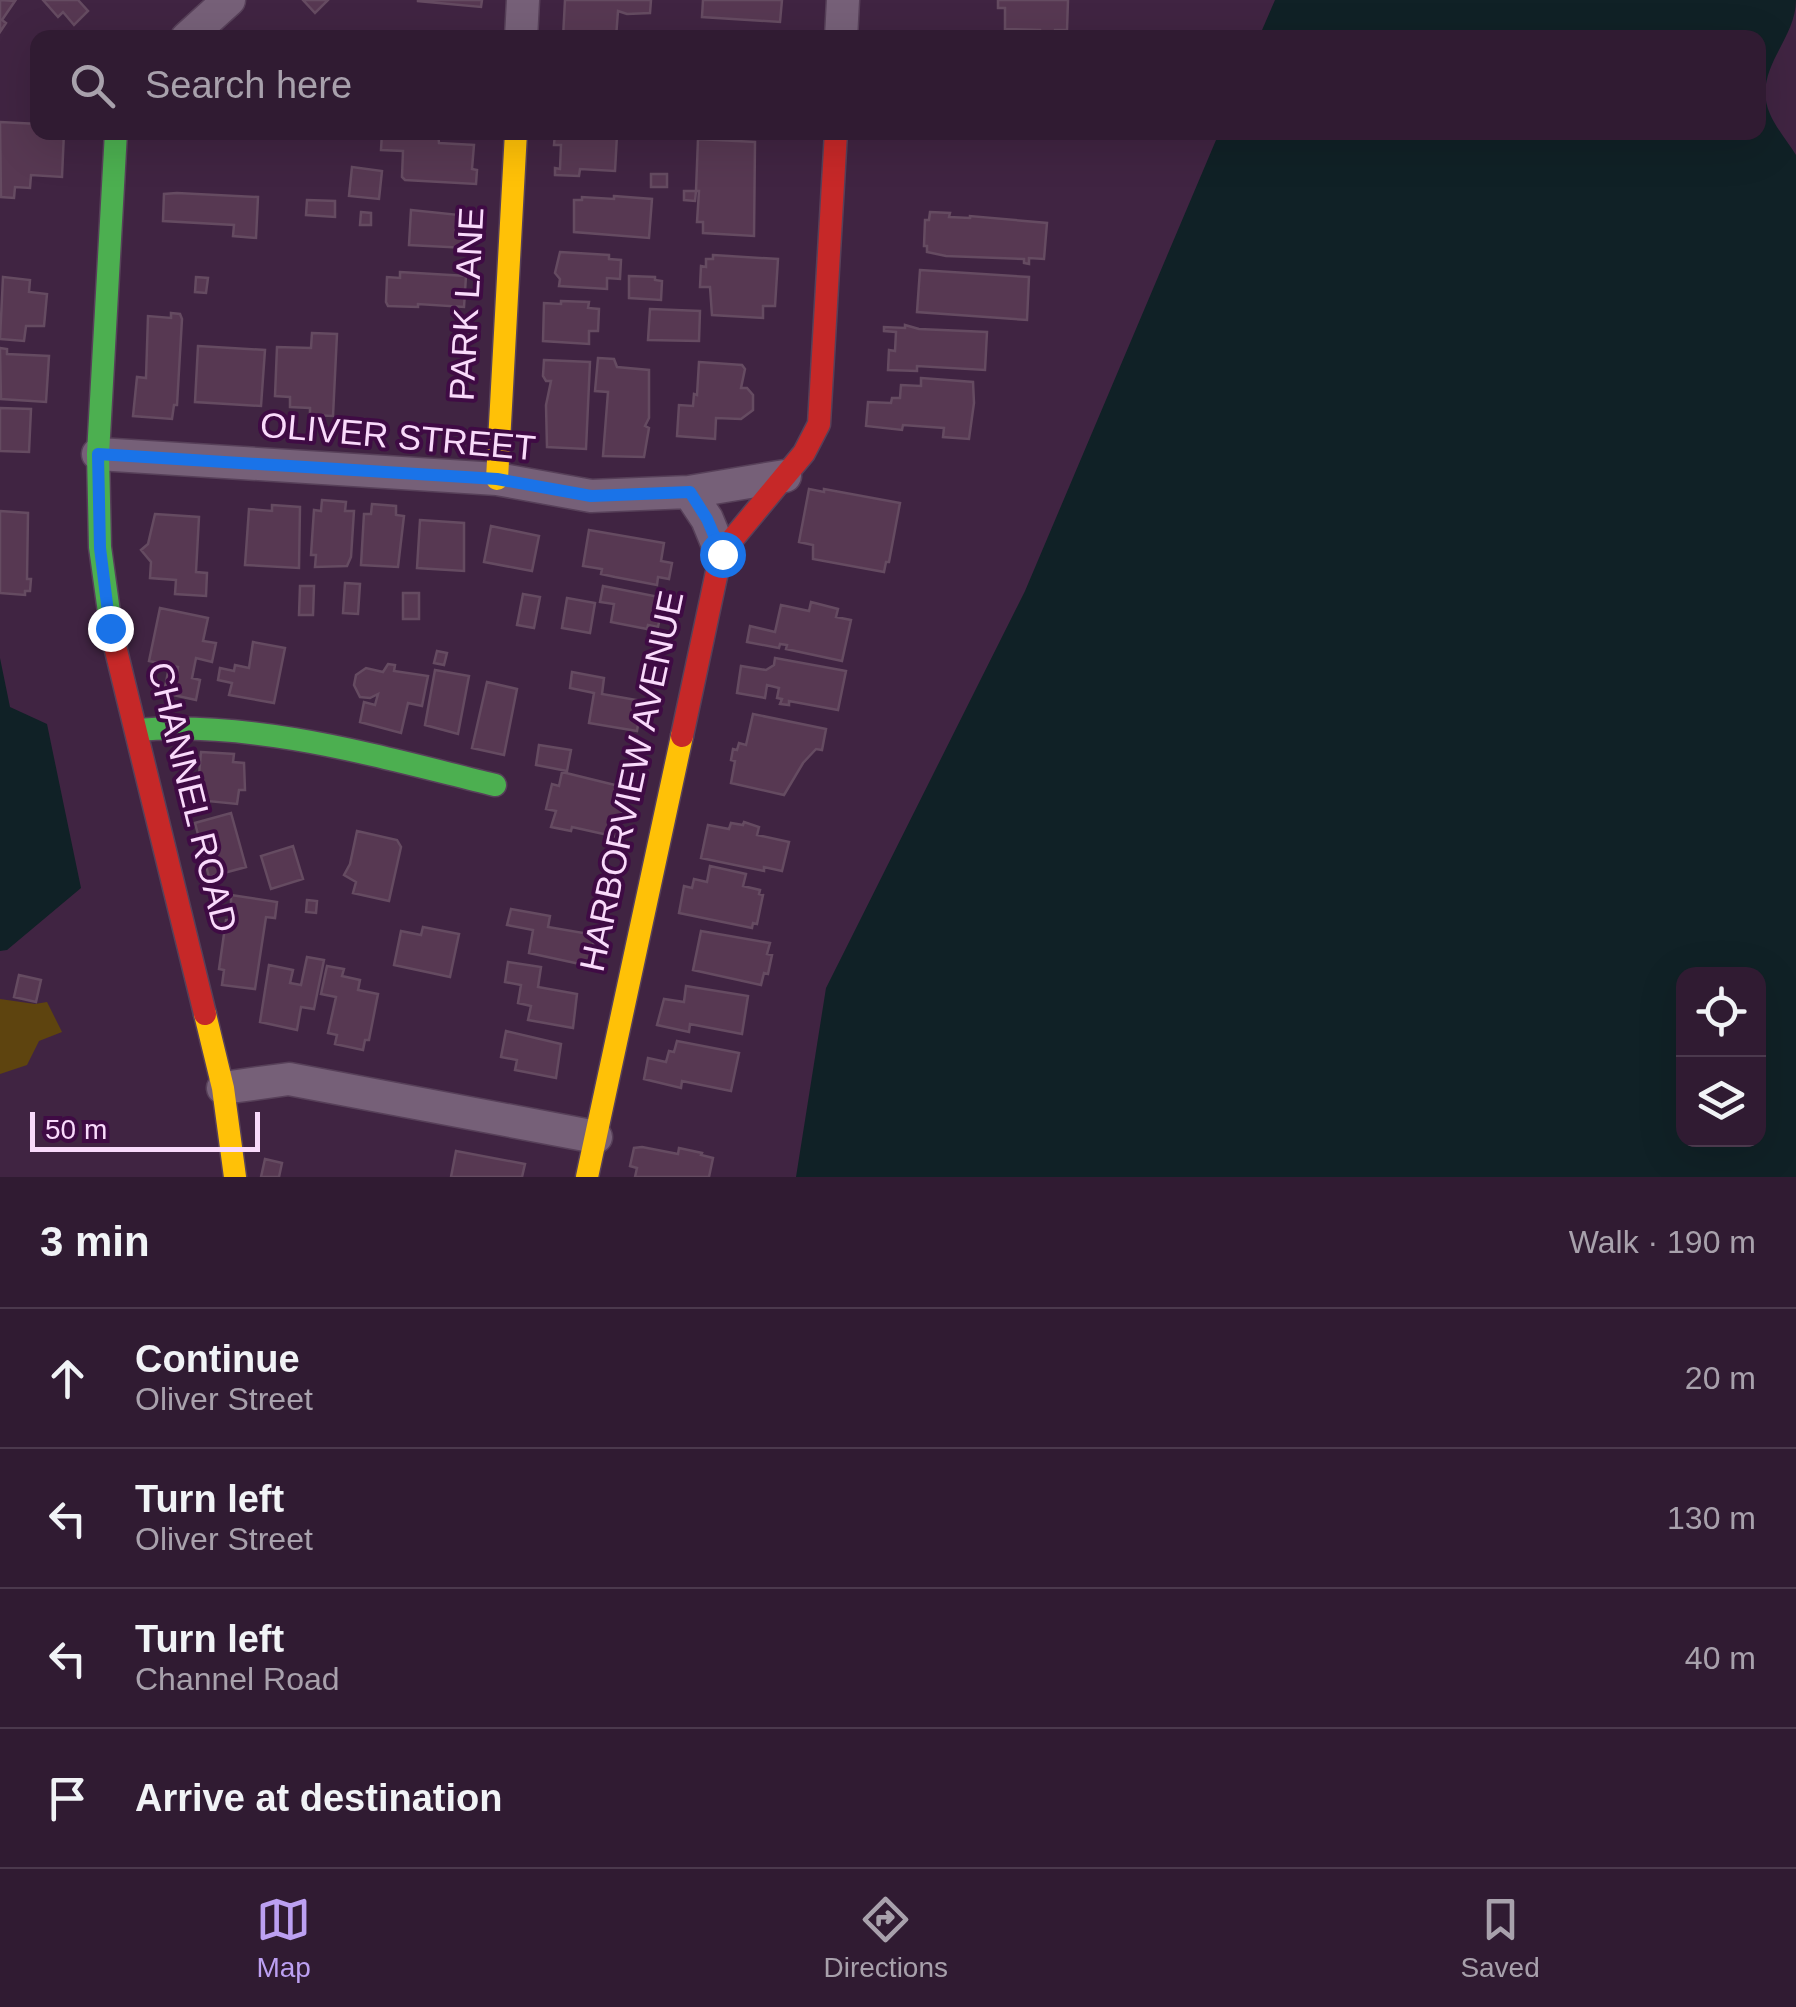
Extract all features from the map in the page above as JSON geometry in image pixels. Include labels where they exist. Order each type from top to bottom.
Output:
[{"type":"street","points":[[196,30],[229,0]]},
{"type":"street","points":[[521,30],[523,0]]},
{"type":"street","points":[[841,30],[843,0]]},
{"type":"street","name":"CHANNEL ROAD","points":[[116,140],[98,454],[100,548],[110,628],[223,1088],[236,1177]]},
{"type":"street","name":"PARK LANE","points":[[497,479],[516,140]]},
{"type":"street","name":"HARBORVIEW AVENUE","points":[[587,1177],[722,554],[813,440],[819,424],[836,140]]},
{"type":"street","name":"OLIVER STREET","points":[[98,454],[497,479],[591,496],[690,492],[785,476]]},
{"type":"street","points":[[690,492],[722,554]]},
{"type":"street","points":[[136,730],[178,725],[302,740],[495,785]]},
{"type":"street","points":[[223,1088],[289,1079],[596,1136]]},
{"type":"shaded area","points":[[1275,0],[1796,0],[1789,29],[1766,84],[1766,30],[1262,30]]},
{"type":"shaded area","points":[[1766,98],[1773,119],[1796,155],[1796,1177],[796,1177],[826,988],[1025,591],[1216,140],[1766,140]]},
{"type":"shaded area","points":[[0,658],[10,707],[47,724],[81,888],[7,950],[0,951]]},
{"type":"shaded area","points":[[0,999],[47,1002],[62,1032],[39,1041],[27,1065],[0,1074]]},
{"type":"building","points":[[0,0],[15,1],[2,20],[6,23],[0,32]]},
{"type":"building","points":[[43,0],[78,0],[88,11],[74,25],[63,12],[58,17]]},
{"type":"building","points":[[303,0],[328,0],[315,13]]},
{"type":"building","points":[[418,0],[482,0],[481,7],[418,1]]},
{"type":"building","points":[[565,0],[651,0],[650,13],[618,11],[617,30],[563,30]]},
{"type":"building","points":[[703,0],[782,0],[780,22],[702,17]]},
{"type":"building","points":[[998,0],[1068,0],[1067,30],[1005,29],[1005,8],[998,8]]},
{"type":"building","points":[[0,122],[30,124],[30,140],[64,140],[62,177],[31,175],[30,188],[15,187],[14,198],[1,197]]},
{"type":"building","points":[[382,140],[439,140],[474,145],[472,169],[477,170],[476,184],[405,180],[403,151],[381,150]]},
{"type":"building","points":[[554,140],[617,140],[615,171],[580,169],[579,176],[555,175],[555,168],[560,169],[561,145],[554,145]]},
{"type":"building","points":[[698,140],[755,142],[754,236],[703,233],[703,222],[697,222]]},
{"type":"building","points":[[352,167],[382,171],[379,199],[349,196]]},
{"type":"building","points":[[651,174],[667,174],[667,187],[651,187]]},
{"type":"building","points":[[684,191],[696,191],[695,201],[684,200]]},
{"type":"building","points":[[164,194],[258,197],[256,238],[233,236],[234,225],[163,221]]},
{"type":"building","points":[[614,196],[652,199],[649,238],[574,232],[574,200]]},
{"type":"building","points":[[307,200],[335,201],[335,217],[306,215]]},
{"type":"building","points":[[411,210],[469,216],[467,248],[409,245]]},
{"type":"building","points":[[361,212],[371,213],[371,225],[360,225]]},
{"type":"building","points":[[930,212],[950,213],[949,217],[1047,223],[1044,259],[1029,258],[1029,264],[1024,259],[927,252],[925,220],[929,220]]},
{"type":"building","points":[[560,252],[609,255],[609,259],[621,260],[620,279],[607,278],[607,289],[559,286],[560,279],[555,273]]},
{"type":"building","points":[[713,255],[778,259],[775,306],[763,306],[763,318],[712,315],[710,287],[700,287],[701,266],[706,267],[706,259],[713,259]]},
{"type":"building","points":[[920,270],[1029,277],[1027,320],[917,312]]},
{"type":"building","points":[[400,272],[466,276],[464,307],[388,306],[387,277],[400,278]]},
{"type":"building","points":[[629,276],[662,281],[661,300],[629,298]]},
{"type":"building","points":[[3,277],[30,280],[29,292],[47,294],[44,326],[26,326],[24,341],[0,339]]},
{"type":"building","points":[[196,277],[208,278],[206,293],[195,292]]},
{"type":"building","points":[[589,302],[588,308],[599,309],[598,331],[589,331],[589,344],[543,341],[544,303]]},
{"type":"building","points":[[650,309],[700,311],[699,341],[648,340]]},
{"type":"building","points":[[171,313],[180,314],[182,319],[177,405],[172,419],[133,416],[137,377],[146,378],[148,316],[171,318]]},
{"type":"building","points":[[905,325],[987,332],[985,370],[917,366],[917,371],[888,370],[889,350],[895,351],[896,332],[884,331],[884,327]]},
{"type":"building","points":[[312,333],[337,334],[333,416],[310,415],[310,408],[290,407],[290,397],[275,396],[277,347],[311,348]]},
{"type":"building","points":[[198,346],[265,350],[261,406],[195,402]]},
{"type":"building","points":[[0,348],[7,349],[7,354],[49,356],[46,402],[1,399]]},
{"type":"building","points":[[598,358],[614,359],[617,367],[649,370],[649,418],[645,426],[649,428],[644,457],[603,456],[608,392],[595,391]]},
{"type":"building","points":[[544,360],[590,362],[586,449],[547,447],[546,405],[551,381],[543,376]]},
{"type":"building","points":[[699,362],[742,365],[745,369],[741,388],[747,388],[753,395],[753,410],[741,419],[716,418],[715,439],[677,436],[679,405],[693,406],[694,394],[697,395]]},
{"type":"building","points":[[921,378],[973,382],[969,439],[943,437],[944,428],[903,425],[902,430],[866,426],[868,402],[891,403],[892,398],[900,398],[901,385],[921,386]]},
{"type":"building","points":[[0,408],[31,409],[29,452],[0,451]]},
{"type":"building","points":[[809,489],[900,503],[884,572],[813,559],[813,545],[799,542]]},
{"type":"building","points":[[322,500],[346,502],[345,511],[354,511],[347,566],[315,567],[316,555],[311,555],[314,510],[321,511]]},
{"type":"building","points":[[372,504],[396,506],[396,515],[404,516],[398,567],[361,565],[364,514],[371,514]]},
{"type":"building","points":[[272,505],[300,507],[299,568],[245,565],[249,509],[272,511]]},
{"type":"building","points":[[0,511],[28,513],[27,579],[31,579],[30,591],[25,591],[25,595],[0,593]]},
{"type":"building","points":[[155,514],[199,517],[196,572],[207,573],[206,596],[175,594],[176,580],[150,578],[151,562],[141,550],[148,544]]},
{"type":"building","points":[[420,520],[464,523],[464,571],[417,568]]},
{"type":"building","points":[[491,526],[539,536],[532,571],[484,562]]},
{"type":"building","points":[[589,530],[664,543],[661,561],[672,563],[669,579],[658,577],[657,585],[601,574],[602,569],[583,566]]},
{"type":"building","points":[[345,583],[360,584],[358,614],[343,613]]},
{"type":"building","points":[[300,586],[314,586],[313,615],[299,615]]},
{"type":"building","points":[[603,586],[664,598],[658,627],[648,625],[647,629],[611,622],[614,604],[600,602]]},
{"type":"building","points":[[403,593],[419,593],[419,619],[403,619]]},
{"type":"building","points":[[523,594],[540,597],[534,628],[517,625]]},
{"type":"building","points":[[567,598],[595,603],[590,633],[562,628]]},
{"type":"building","points":[[811,602],[838,609],[836,617],[851,620],[842,661],[786,649],[787,645],[780,644],[779,648],[747,642],[750,626],[775,632],[781,605],[809,611]]},
{"type":"building","points":[[160,608],[208,618],[203,641],[216,643],[212,662],[196,658],[192,678],[200,680],[196,700],[164,693],[168,672],[177,674],[178,667],[149,661]]},
{"type":"building","points":[[253,642],[285,648],[274,703],[229,695],[232,683],[218,680],[220,668],[249,668]]},
{"type":"building","points":[[437,651],[447,653],[444,665],[434,663]]},
{"type":"building","points":[[775,658],[846,671],[838,710],[789,701],[789,705],[780,704],[779,688],[767,685],[765,698],[737,693],[741,666],[766,670],[774,665]]},
{"type":"building","points":[[388,664],[395,665],[394,671],[428,676],[422,706],[408,703],[401,733],[360,722],[364,702],[375,705],[378,694],[360,697],[354,685],[356,675],[366,668],[383,672]]},
{"type":"building","points":[[435,670],[469,676],[458,734],[425,725]]},
{"type":"building","points":[[572,672],[604,678],[602,694],[642,701],[637,731],[589,723],[594,693],[570,688]]},
{"type":"building","points":[[487,682],[517,689],[504,755],[472,748]]},
{"type":"building","points":[[753,714],[826,729],[822,750],[816,749],[803,763],[784,795],[731,783],[733,749],[737,750],[739,743],[746,745]]},
{"type":"building","points":[[539,745],[571,750],[567,771],[536,765]]},
{"type":"building","points":[[201,752],[234,754],[233,762],[244,763],[245,790],[239,790],[237,804],[197,800]]},
{"type":"building","points":[[562,772],[627,788],[617,837],[572,827],[571,831],[551,827],[556,811],[546,809],[552,784],[559,786]]},
{"type":"building","points":[[231,813],[246,867],[209,877],[195,823]]},
{"type":"building","points":[[731,823],[759,827],[757,835],[789,842],[782,871],[701,858],[708,825],[729,829]]},
{"type":"building","points":[[357,831],[397,840],[401,847],[389,901],[353,893],[356,882],[344,875]]},
{"type":"building","points":[[293,846],[303,879],[271,889],[261,856]]},
{"type":"building","points":[[710,866],[746,874],[743,886],[760,890],[763,895],[757,924],[753,923],[752,928],[679,913],[684,886],[692,888],[694,879],[707,882]]},
{"type":"building","points":[[231,895],[277,902],[275,918],[266,917],[255,989],[222,985],[224,970],[219,969],[226,920],[231,920]]},
{"type":"building","points":[[307,900],[317,901],[316,913],[306,912]]},
{"type":"building","points":[[511,909],[550,916],[548,927],[595,935],[589,966],[529,953],[533,930],[507,925]]},
{"type":"building","points":[[423,927],[459,934],[450,977],[394,965],[401,931],[421,935]]},
{"type":"building","points":[[701,931],[770,943],[768,974],[764,973],[761,985],[693,970]]},
{"type":"building","points":[[307,957],[324,960],[314,1009],[301,1007],[297,1030],[260,1022],[269,965],[293,970],[290,983],[301,985]]},
{"type":"building","points":[[508,962],[541,967],[538,987],[577,994],[573,1028],[528,1020],[531,1006],[518,1003],[521,985],[505,982]]},
{"type":"building","points":[[327,966],[344,969],[342,976],[360,980],[358,990],[378,994],[369,1040],[365,1040],[363,1050],[335,1044],[337,1035],[328,1033],[336,997],[321,994]]},
{"type":"building","points":[[19,975],[41,980],[36,1002],[14,997]]},
{"type":"building","points":[[686,986],[748,996],[742,1034],[690,1024],[689,1032],[657,1025],[664,999],[684,1002]]},
{"type":"building","points":[[506,1031],[561,1044],[556,1078],[515,1070],[517,1060],[501,1057]]},
{"type":"building","points":[[677,1041],[739,1053],[731,1091],[682,1081],[681,1088],[644,1079],[648,1058],[666,1062]]},
{"type":"building","points":[[634,1148],[678,1154],[679,1148],[702,1153],[713,1158],[709,1177],[635,1177],[637,1168],[630,1166]]},
{"type":"building","points":[[456,1151],[525,1164],[522,1177],[451,1177]]},
{"type":"building","points":[[265,1159],[282,1163],[279,1177],[261,1177]]},
{"type":"traffic: fast","points":[[112,634],[100,547],[98,454],[116,140]]},
{"type":"traffic: fast","points":[[137,730],[183,729],[273,736],[362,752],[495,785]]},
{"type":"traffic: slow","points":[[497,479],[516,140]]},
{"type":"traffic: slow","points":[[587,1177],[682,736]]},
{"type":"traffic: slow","points":[[205,1014],[223,1088],[235,1177]]},
{"type":"traffic: jam","points":[[682,736],[721,553],[804,453],[819,424],[836,140]]},
{"type":"traffic: jam","points":[[112,634],[205,1014]]},
{"type":"route","points":[[110,628],[100,548],[98,454],[497,479],[591,496],[690,492],[722,554]]}]
